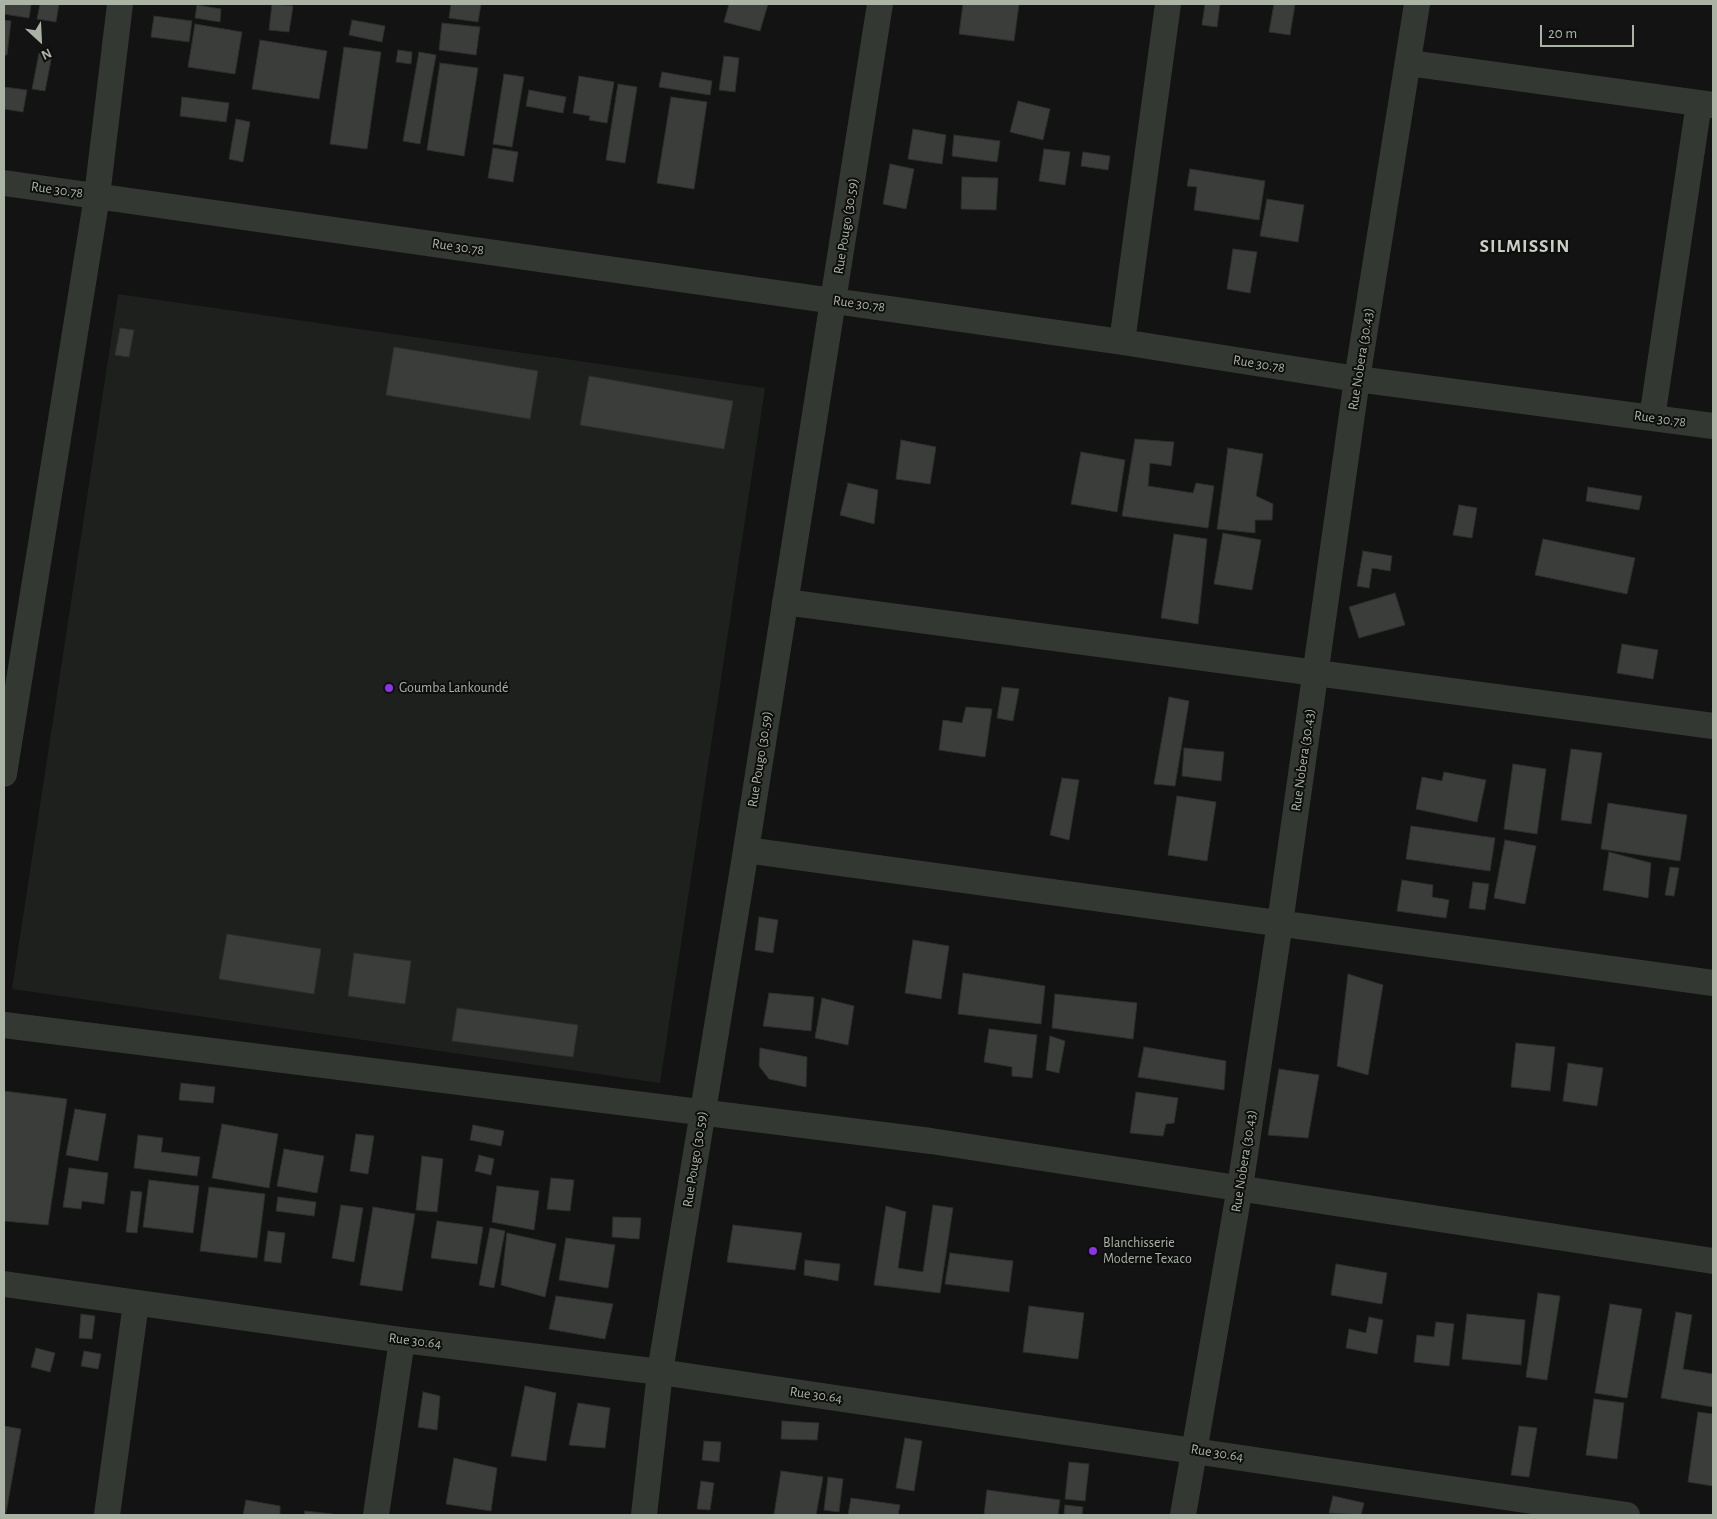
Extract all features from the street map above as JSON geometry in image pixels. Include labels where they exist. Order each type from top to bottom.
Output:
[{"type":"street","points":[[4,774],[97,196],[120,4]]},
{"type":"street","name":"Rue Pougo (30.59)","points":[[644,1515],[660,1372],[746,850],[880,4]]},
{"type":"street","points":[[1122,342],[1168,4]]},
{"type":"street","name":"Rue Nobera (30.43)","points":[[1183,1515],[1240,1187],[1280,923],[1357,379],[1417,4]]},
{"type":"street","points":[[1409,63],[1706,104],[1652,418]]},
{"type":"street","name":"Rue 30.78","points":[[4,183],[1122,342],[1357,379],[1713,426]]},
{"type":"street","points":[[785,602],[1713,726]]},
{"type":"street","points":[[746,850],[1713,983]]},
{"type":"street","points":[[4,1025],[931,1141],[1713,1261]]},
{"type":"street","name":"Rue 30.64","points":[[4,1284],[402,1340],[660,1372],[1627,1515]]},
{"type":"street","points":[[107,1515],[136,1302]]},
{"type":"street","points":[[376,1515],[402,1340]]},
{"type":"shaded area","name":"Goumba Lankoundé","points":[[118,294],[765,388],[660,1083],[12,989]]},
{"type":"building","points":[[4,4],[31,4],[29,18],[4,14]]},
{"type":"building","points":[[40,4],[59,4],[56,22],[37,19]]},
{"type":"building","points":[[272,4],[293,6],[289,32],[269,30]]},
{"type":"building","points":[[451,4],[481,4],[478,22],[449,18]]},
{"type":"building","points":[[729,4],[768,4],[760,31],[724,22]]},
{"type":"building","points":[[963,4],[1019,4],[1014,41],[959,34]]},
{"type":"building","points":[[1205,4],[1220,4],[1217,27],[1202,25]]},
{"type":"building","points":[[1274,4],[1295,4],[1290,35],[1269,32]]},
{"type":"building","points":[[197,5],[221,9],[220,22],[195,18]]},
{"type":"building","points":[[154,16],[192,21],[189,42],[151,37]]},
{"type":"building","points":[[4,20],[11,21],[7,55],[4,55]]},
{"type":"building","points":[[352,20],[385,26],[382,42],[349,35]]},
{"type":"building","points":[[442,23],[480,27],[476,55],[439,50]]},
{"type":"building","points":[[195,24],[242,32],[235,74],[188,67]]},
{"type":"building","points":[[260,40],[327,51],[319,99],[252,89]]},
{"type":"building","points":[[344,47],[381,52],[367,149],[330,144]]},
{"type":"building","points":[[398,50],[412,52],[411,64],[396,62]]},
{"type":"building","points":[[419,52],[436,55],[420,144],[403,141]]},
{"type":"building","points":[[39,53],[52,55],[45,91],[32,89]]},
{"type":"building","points":[[724,56],[739,58],[735,92],[719,90]]},
{"type":"building","points":[[440,63],[478,68],[464,156],[427,150]]},
{"type":"building","points":[[662,72],[712,81],[710,95],[659,87]]},
{"type":"building","points":[[504,74],[524,77],[512,147],[493,144]]},
{"type":"building","points":[[579,76],[614,82],[607,123],[589,120],[590,116],[573,113]]},
{"type":"building","points":[[618,84],[637,87],[625,163],[606,160]]},
{"type":"building","points":[[4,87],[27,90],[23,112],[4,109]]},
{"type":"building","points":[[529,90],[566,97],[563,113],[526,106]]},
{"type":"building","points":[[182,97],[229,103],[226,122],[180,116]]},
{"type":"building","points":[[671,97],[707,102],[694,189],[657,183]]},
{"type":"building","points":[[1018,101],[1050,109],[1043,140],[1010,132]]},
{"type":"building","points":[[236,119],[250,122],[243,162],[229,159]]},
{"type":"building","points":[[913,129],[946,135],[942,164],[908,159]]},
{"type":"building","points":[[954,135],[1000,141],[997,162],[952,156]]},
{"type":"building","points":[[493,148],[518,152],[513,182],[488,178]]},
{"type":"building","points":[[1044,149],[1070,152],[1065,185],[1039,181]]},
{"type":"building","points":[[1083,152],[1110,156],[1108,170],[1081,166]]},
{"type":"building","points":[[890,164],[914,169],[906,209],[883,204]]},
{"type":"building","points":[[1190,169],[1265,181],[1259,220],[1194,210],[1197,187],[1187,186]]},
{"type":"building","points":[[962,177],[998,178],[996,210],[961,209]]},
{"type":"building","points":[[1267,199],[1304,205],[1298,242],[1260,236]]},
{"type":"building","points":[[1233,249],[1257,252],[1250,293],[1227,289]]},
{"type":"building","points":[[120,328],[134,330],[129,357],[115,355]]},
{"type":"building","points":[[394,347],[538,371],[530,419],[386,395]]},
{"type":"building","points":[[589,376],[733,401],[724,449],[580,425]]},
{"type":"building","points":[[1135,439],[1174,442],[1171,466],[1150,463],[1148,486],[1193,493],[1196,483],[1214,486],[1208,528],[1122,516]]},
{"type":"building","points":[[901,440],[936,447],[930,484],[896,479]]},
{"type":"building","points":[[1228,448],[1263,454],[1256,496],[1273,504],[1272,520],[1255,520],[1255,533],[1217,529]]},
{"type":"building","points":[[1081,452],[1125,460],[1117,512],[1071,504]]},
{"type":"building","points":[[848,483],[878,490],[874,524],[840,515]]},
{"type":"building","points":[[1588,487],[1642,496],[1639,510],[1586,501]]},
{"type":"building","points":[[1459,505],[1477,508],[1472,538],[1453,535]]},
{"type":"building","points":[[1223,533],[1261,540],[1252,590],[1214,584]]},
{"type":"building","points":[[1174,534],[1207,539],[1198,624],[1161,618]]},
{"type":"building","points":[[1543,539],[1635,558],[1627,594],[1535,575]]},
{"type":"building","points":[[1363,551],[1392,556],[1390,571],[1372,568],[1369,588],[1357,586]]},
{"type":"building","points":[[1395,593],[1405,625],[1359,638],[1349,607]]},
{"type":"building","points":[[1622,644],[1658,650],[1653,679],[1617,673]]},
{"type":"building","points":[[1002,687],[1019,689],[1013,721],[997,718]]},
{"type":"building","points":[[1169,697],[1189,701],[1175,786],[1154,784]]},
{"type":"building","points":[[966,707],[992,709],[985,757],[939,750],[943,720],[962,723]]},
{"type":"building","points":[[1184,748],[1224,752],[1221,781],[1182,776]]},
{"type":"building","points":[[1571,749],[1602,753],[1591,824],[1561,820]]},
{"type":"building","points":[[1513,764],[1546,769],[1537,834],[1504,829]]},
{"type":"building","points":[[1444,772],[1486,780],[1477,822],[1416,809],[1422,777],[1442,781]]},
{"type":"building","points":[[1062,778],[1079,780],[1069,840],[1050,835]]},
{"type":"building","points":[[1177,796],[1216,802],[1207,861],[1168,855]]},
{"type":"building","points":[[1608,803],[1687,815],[1680,861],[1601,849]]},
{"type":"building","points":[[1411,826],[1495,838],[1490,871],[1406,859]]},
{"type":"building","points":[[1505,840],[1536,846],[1525,904],[1494,898]]},
{"type":"building","points":[[1609,852],[1651,863],[1648,898],[1603,890]]},
{"type":"building","points":[[1670,867],[1679,868],[1674,896],[1665,895]]},
{"type":"building","points":[[1402,880],[1433,885],[1432,897],[1449,900],[1446,918],[1397,911]]},
{"type":"building","points":[[1473,882],[1489,884],[1485,910],[1469,908]]},
{"type":"building","points":[[759,917],[778,920],[773,953],[755,950]]},
{"type":"building","points":[[227,934],[321,949],[314,994],[219,979]]},
{"type":"building","points":[[913,940],[949,946],[941,999],[905,993]]},
{"type":"building","points":[[354,953],[411,961],[405,1004],[348,996]]},
{"type":"building","points":[[963,973],[1045,986],[1041,1024],[958,1014]]},
{"type":"building","points":[[1348,974],[1383,985],[1368,1075],[1337,1066]]},
{"type":"building","points":[[769,993],[814,997],[811,1031],[763,1026]]},
{"type":"building","points":[[1055,994],[1137,1003],[1133,1039],[1052,1028]]},
{"type":"building","points":[[822,998],[854,1006],[848,1045],[815,1038]]},
{"type":"building","points":[[457,1008],[578,1025],[573,1057],[452,1041]]},
{"type":"building","points":[[989,1029],[1037,1035],[1032,1078],[1012,1076],[1012,1067],[984,1062]]},
{"type":"building","points":[[1050,1036],[1065,1041],[1059,1073],[1046,1070]]},
{"type":"building","points":[[1516,1043],[1555,1047],[1550,1091],[1511,1087]]},
{"type":"building","points":[[1144,1047],[1226,1061],[1224,1090],[1138,1077]]},
{"type":"building","points":[[760,1048],[807,1057],[806,1087],[769,1079],[759,1066]]},
{"type":"building","points":[[1568,1063],[1603,1068],[1597,1106],[1563,1101]]},
{"type":"building","points":[[1279,1069],[1319,1075],[1308,1138],[1268,1135]]},
{"type":"building","points":[[181,1083],[215,1087],[213,1103],[179,1100]]},
{"type":"building","points":[[4,1091],[67,1099],[48,1225],[4,1221]]},
{"type":"building","points":[[1136,1092],[1178,1098],[1174,1123],[1166,1124],[1163,1136],[1130,1133]]},
{"type":"building","points":[[75,1109],[106,1114],[98,1161],[66,1155]]},
{"type":"building","points":[[222,1124],[278,1134],[269,1188],[212,1178]]},
{"type":"building","points":[[473,1125],[504,1131],[501,1146],[470,1140]]},
{"type":"building","points":[[356,1134],[374,1136],[368,1174],[350,1171]]},
{"type":"building","points":[[138,1135],[163,1138],[161,1152],[200,1157],[197,1176],[134,1168]]},
{"type":"building","points":[[284,1149],[324,1156],[317,1193],[277,1186]]},
{"type":"building","points":[[479,1155],[494,1159],[491,1175],[475,1171]]},
{"type":"building","points":[[422,1156],[443,1159],[437,1212],[416,1210]]},
{"type":"building","points":[[69,1168],[108,1173],[104,1204],[82,1201],[81,1209],[63,1207]]},
{"type":"building","points":[[551,1178],[574,1180],[570,1211],[547,1209]]},
{"type":"building","points":[[149,1180],[199,1186],[193,1233],[143,1227]]},
{"type":"building","points":[[497,1186],[539,1191],[534,1230],[492,1222]]},
{"type":"building","points":[[209,1187],[265,1194],[257,1258],[200,1251]]},
{"type":"building","points":[[131,1191],[142,1192],[137,1233],[126,1232]]},
{"type":"building","points":[[278,1197],[316,1202],[314,1216],[276,1211]]},
{"type":"building","points":[[341,1205],[363,1208],[354,1262],[332,1258]]},
{"type":"building","points":[[933,1205],[953,1208],[940,1293],[874,1285],[886,1206],[906,1212],[898,1268],[923,1272]]},
{"type":"building","points":[[373,1207],[415,1214],[402,1291],[360,1285]]},
{"type":"building","points":[[613,1217],[641,1218],[639,1239],[612,1237]]},
{"type":"building","points":[[437,1221],[483,1227],[477,1264],[431,1258]]},
{"type":"building","points":[[733,1225],[802,1233],[795,1270],[727,1262]]},
{"type":"building","points":[[490,1228],[505,1231],[494,1288],[479,1285]]},
{"type":"building","points":[[268,1231],[285,1233],[281,1263],[264,1261]]},
{"type":"building","points":[[507,1233],[556,1244],[545,1297],[501,1285]]},
{"type":"building","points":[[566,1238],[615,1245],[608,1288],[559,1280]]},
{"type":"building","points":[[950,1253],[1013,1261],[1009,1292],[945,1284]]},
{"type":"building","points":[[805,1260],[840,1264],[838,1281],[804,1275]]},
{"type":"building","points":[[1336,1264],[1387,1273],[1382,1304],[1331,1295]]},
{"type":"building","points":[[1538,1293],[1560,1296],[1547,1380],[1526,1377]]},
{"type":"building","points":[[556,1296],[613,1304],[605,1339],[549,1329]]},
{"type":"building","points":[[1610,1304],[1642,1309],[1627,1398],[1595,1393]]},
{"type":"building","points":[[1029,1306],[1084,1313],[1078,1359],[1023,1352]]},
{"type":"building","points":[[1676,1312],[1692,1315],[1683,1369],[1713,1374],[1713,1407],[1661,1398]]},
{"type":"building","points":[[81,1314],[95,1316],[92,1339],[79,1338]]},
{"type":"building","points":[[1467,1314],[1525,1320],[1521,1365],[1462,1359]]},
{"type":"building","points":[[1369,1317],[1383,1320],[1377,1354],[1346,1348],[1349,1329],[1366,1333]]},
{"type":"building","points":[[1436,1322],[1454,1324],[1449,1366],[1414,1362],[1417,1335],[1434,1337]]},
{"type":"building","points":[[36,1348],[55,1353],[50,1372],[31,1367]]},
{"type":"building","points":[[84,1351],[101,1354],[98,1369],[81,1366]]},
{"type":"building","points":[[525,1386],[556,1393],[546,1461],[511,1456]]},
{"type":"building","points":[[423,1392],[440,1396],[437,1430],[418,1427]]},
{"type":"building","points":[[1594,1399],[1624,1403],[1617,1459],[1586,1455]]},
{"type":"building","points":[[578,1403],[610,1408],[605,1448],[569,1445]]},
{"type":"building","points":[[1698,1412],[1713,1414],[1713,1486],[1688,1482]]},
{"type":"building","points":[[782,1421],[819,1423],[817,1440],[781,1439]]},
{"type":"building","points":[[4,1426],[21,1429],[6,1513],[4,1513]]},
{"type":"building","points":[[1519,1426],[1537,1428],[1529,1477],[1511,1475]]},
{"type":"building","points":[[905,1438],[922,1441],[914,1491],[896,1488]]},
{"type":"building","points":[[704,1441],[721,1442],[719,1462],[702,1460]]},
{"type":"building","points":[[454,1458],[497,1468],[491,1511],[446,1504]]},
{"type":"building","points":[[1069,1462],[1089,1464],[1085,1501],[1065,1499]]},
{"type":"building","points":[[781,1471],[823,1477],[816,1515],[774,1515]]},
{"type":"building","points":[[828,1477],[843,1479],[839,1512],[824,1510]]},
{"type":"building","points":[[701,1481],[714,1483],[710,1510],[697,1509]]},
{"type":"building","points":[[987,1490],[1060,1500],[1058,1515],[984,1515]]},
{"type":"building","points":[[1333,1496],[1364,1503],[1361,1515],[1329,1513]]},
{"type":"building","points":[[851,1498],[900,1505],[898,1515],[848,1515]]},
{"type":"building","points":[[246,1500],[280,1506],[280,1515],[243,1515]]},
{"type":"building","points":[[1065,1505],[1083,1507],[1082,1515],[1064,1515]]},
{"type":"building","points":[[305,1511],[333,1514],[333,1515],[304,1515]]},
{"type":"place","name":"Goumba Lankoundé","points":[[389,688]]},
{"type":"place","name":"Blanchisserie Moderne Texaco","points":[[1093,1251]]},
{"type":"district","name":"SILMISSIN","points":[[1525,246]]}]
